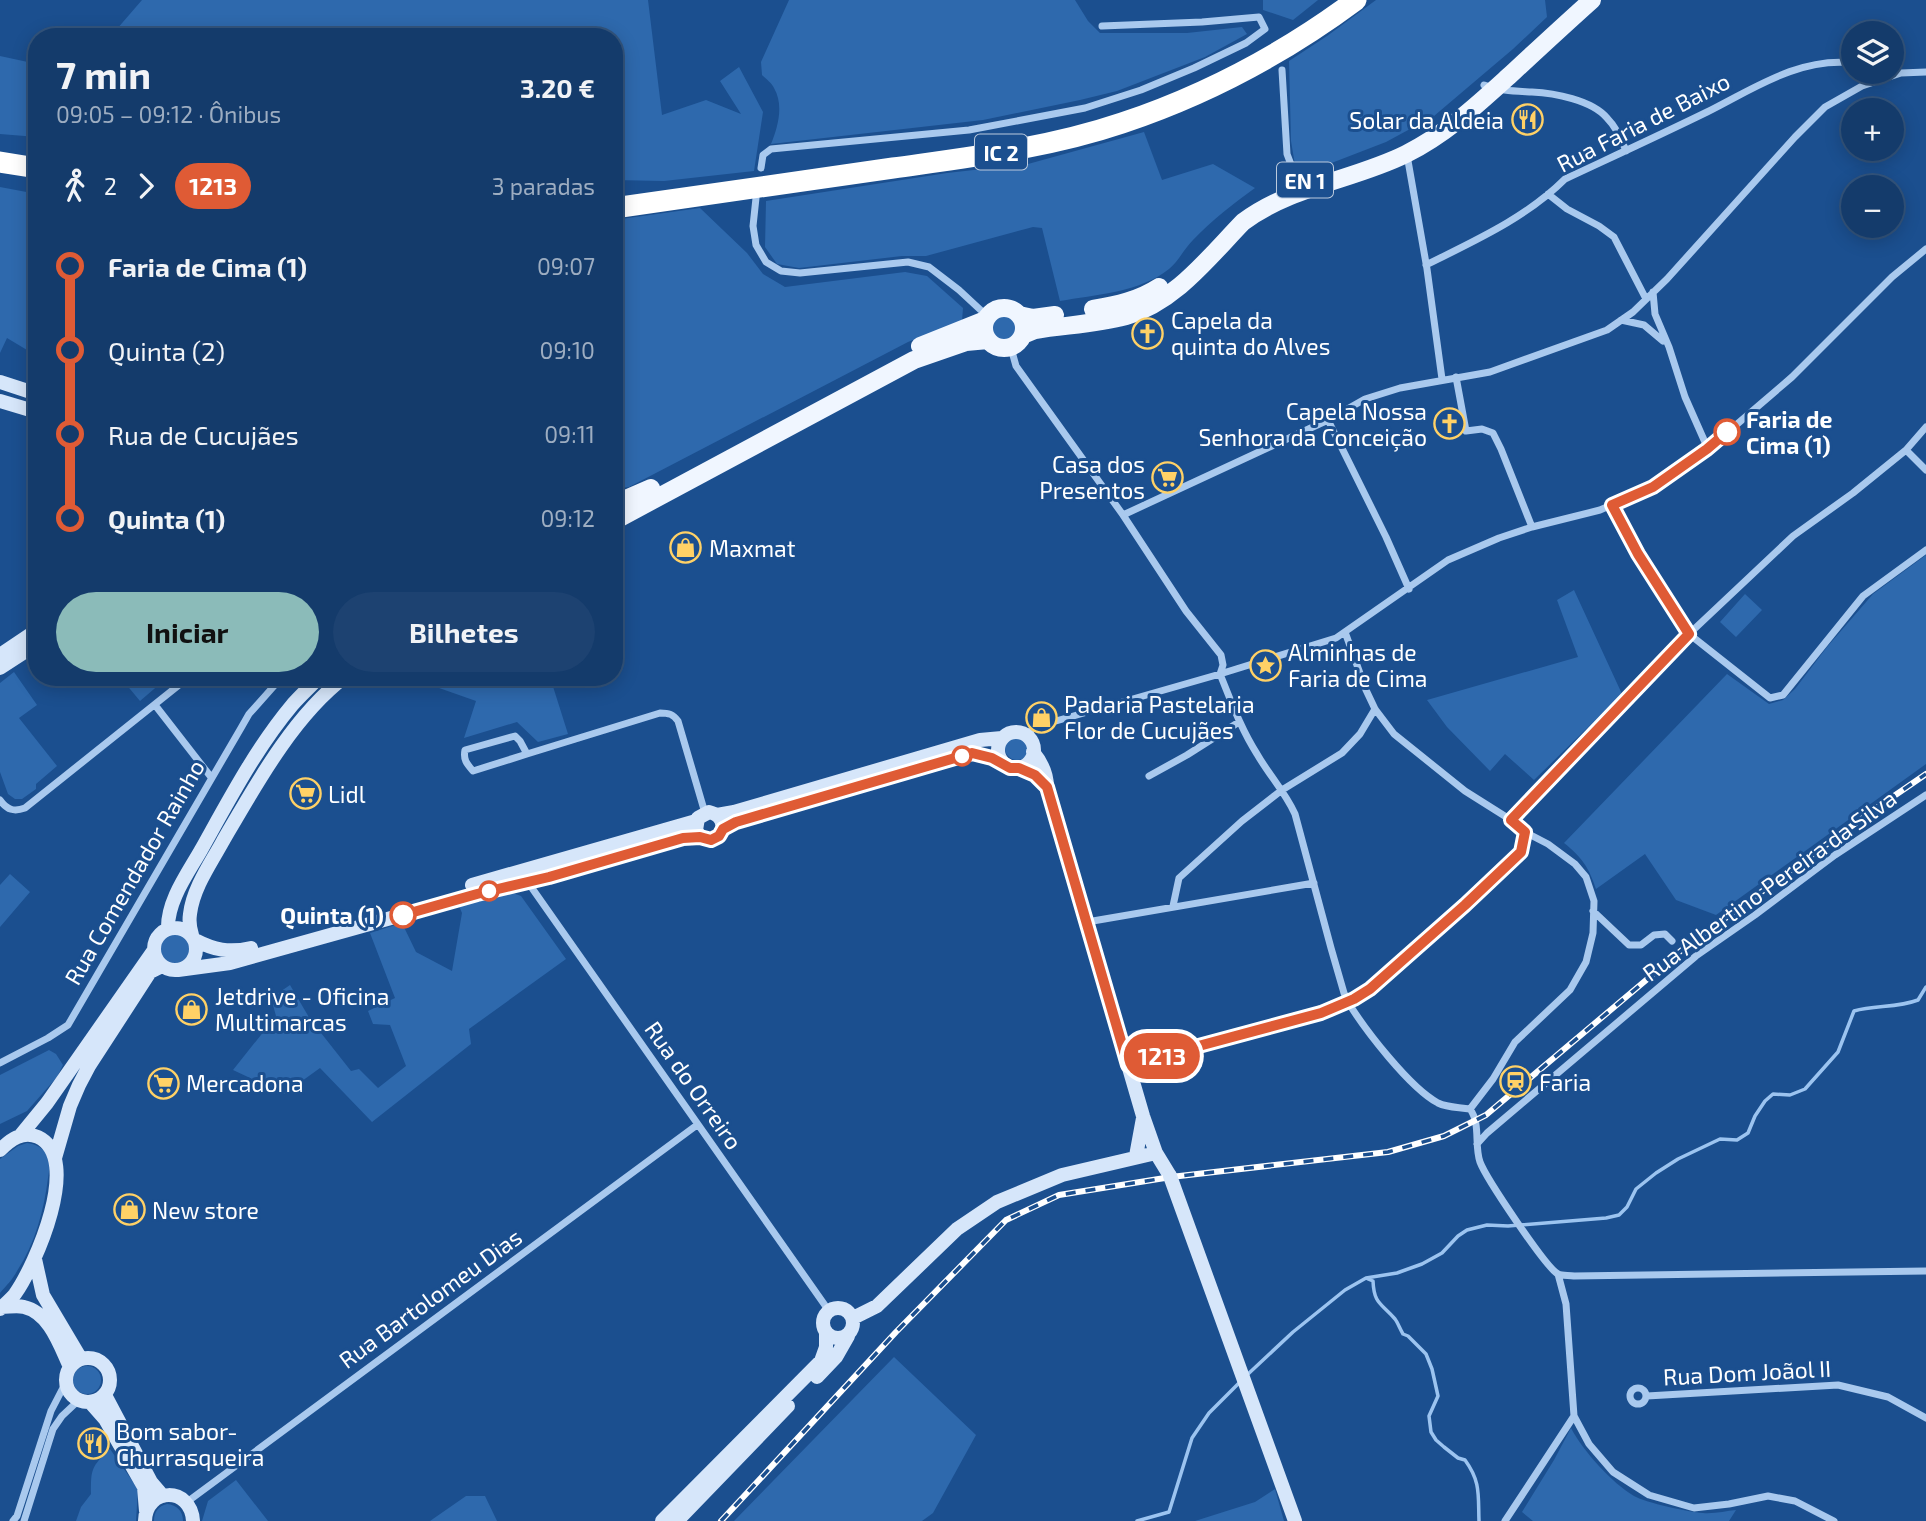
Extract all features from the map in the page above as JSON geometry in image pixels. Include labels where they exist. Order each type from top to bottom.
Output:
[{"type":"highway","name":"IC 2","points":[[623,199],[975,147],[1028,137],[1122,113],[1180,93],[1247,61],[1338,0]]},
{"type":"highway","name":"IC 2","points":[[623,207],[1030,148],[1082,135],[1157,111],[1216,85],[1287,45],[1356,0]]},
{"type":"highway","points":[[0,155],[28,159]]},
{"type":"highway","points":[[0,162],[28,167]]},
{"type":"main road","name":"EN 1","points":[[1017,341],[1035,330],[1121,317],[1141,310],[1163,299],[1184,282],[1252,215],[1287,198],[1388,162],[1439,135],[1463,118],[1489,87],[1577,0]]},
{"type":"main road","name":"EN 1","points":[[623,500],[909,351],[986,318],[997,309],[1009,309],[1019,315],[1033,318],[1117,305],[1147,295],[1173,279],[1223,225],[1249,204],[1268,194],[1384,152],[1404,142],[1489,87],[1592,0]]},
{"type":"main road","points":[[986,318],[984,328],[988,340],[998,348],[1017,341],[1024,325],[1019,315]]},
{"type":"main road","points":[[623,516],[914,360],[966,342],[988,340]]},
{"type":"street","points":[[761,169],[762,155],[771,149],[969,130],[1085,108],[1141,90],[1194,68],[1245,43],[1265,29],[1259,17],[1102,26]]},
{"type":"street","name":"Rua Faria de Baixo","points":[[1426,265],[1525,212],[1564,179],[1773,77],[1807,66],[1841,64]]},
{"type":"street","points":[[1282,70],[1287,154],[1298,183]]},
{"type":"street","points":[[1904,73],[1926,72]]},
{"type":"street","points":[[1123,515],[1328,421],[1365,399],[1400,388],[1490,372],[1607,330],[1633,312],[1653,292],[1795,136],[1825,107],[1866,84]]},
{"type":"street","points":[[1489,87],[1506,92],[1535,92],[1565,97],[1594,107],[1607,117],[1626,151]]},
{"type":"street","points":[[1407,153],[1442,379]]},
{"type":"street","points":[[1548,194],[1567,209],[1614,237],[1646,299]]},
{"type":"street","points":[[755,198],[753,226],[756,246],[766,262],[781,271],[800,273],[908,262],[929,267],[959,290],[986,318]]},
{"type":"street","points":[[1026,735],[1035,727],[1336,638],[1448,560],[1532,527],[1600,510],[1653,487],[1707,449],[1792,377],[1892,277],[1926,249]]},
{"type":"street","points":[[1653,292],[1655,314],[1707,449]]},
{"type":"street","points":[[1621,320],[1644,325],[1669,348]]},
{"type":"street","points":[[1017,341],[1016,366],[1123,515],[1186,611],[1221,655],[1223,665],[1220,674],[1239,722],[1257,754],[1287,796],[1294,814],[1348,1002],[1387,1055],[1415,1086],[1446,1107],[1470,1109]]},
{"type":"street","points":[[1456,377],[1466,431],[1482,429],[1493,433],[1532,527]]},
{"type":"street","points":[[0,382],[28,391]]},
{"type":"street","points":[[0,401],[28,409]]},
{"type":"street","points":[[1328,421],[1409,589]]},
{"type":"street","points":[[1511,820],[1689,634],[1793,536],[1853,493],[1906,450],[1926,427]]},
{"type":"street","points":[[1906,450],[1926,470]]},
{"type":"street","points":[[1612,505],[1638,554],[1689,634],[1770,698],[1783,695],[1863,596],[1926,550]]},
{"type":"street","points":[[1345,632],[1375,709],[1394,734],[1465,791],[1575,864],[1586,877],[1594,901],[1593,933],[1586,962],[1570,990],[1515,1042],[1493,1079],[1470,1109]]},
{"type":"street","points":[[0,655],[28,636]]},
{"type":"street","points":[[0,668],[28,651]]},
{"type":"street","points":[[0,800],[5,807],[15,811],[25,808],[178,686]]},
{"type":"street","name":"Rua Comendador Rainho","points":[[0,1063],[68,1025],[211,777],[249,715],[274,686]]},
{"type":"street","points":[[168,929],[168,919],[178,891],[242,777],[264,742],[310,686]]},
{"type":"street","points":[[178,970],[187,967],[194,960],[196,950],[189,916],[204,876],[251,792],[277,754],[308,712],[334,686]]},
{"type":"street","points":[[155,705],[211,777]]},
{"type":"street","points":[[1173,906],[1179,878],[1242,821],[1282,790],[1342,753],[1360,734],[1375,709]]},
{"type":"street","points":[[527,754],[515,736],[465,750],[464,757],[473,771],[660,713],[668,713],[678,721],[706,816]]},
{"type":"street","points":[[1149,776],[1239,722]]},
{"type":"street","points":[[1003,763],[998,753],[998,745],[1002,738],[1014,732],[1026,735],[1032,741],[1034,751],[1043,763],[1047,787],[1085,922],[1143,1116],[1156,1153],[1170,1175],[1295,1521]]},
{"type":"street","points":[[1002,738],[980,740],[734,812],[706,816],[524,877],[230,963],[178,970],[162,966],[155,956],[155,941],[168,929],[181,928],[193,938],[221,950],[243,950],[524,877],[549,877],[683,838],[715,839],[723,829],[736,822],[972,753],[1035,775],[1047,787]]},
{"type":"street","points":[[1019,768],[1030,762],[1034,751]]},
{"type":"street","name":"Rua Albertino Pereira da Silva","points":[[1477,1144],[1696,956],[1835,855],[1926,795]]},
{"type":"street","points":[[706,816],[722,821],[723,829]]},
{"type":"street","points":[[700,837],[696,830],[706,816]]},
{"type":"street","points":[[1128,1065],[1321,1013],[1348,1002],[1370,989],[1521,852],[1525,832]]},
{"type":"street","name":"Rua do Orreiro","points":[[524,877],[829,1311]]},
{"type":"street","points":[[1085,922],[1314,883]]},
{"type":"street","points":[[1593,911],[1629,945],[1641,945],[1654,935],[1665,934],[1672,941]]},
{"type":"street","points":[[0,1150],[18,1137],[47,1103],[154,950]]},
{"type":"street","points":[[1,1308],[14,1296],[35,1259],[50,1218],[56,1184],[55,1158],[70,1106],[89,1066],[150,972],[162,966]]},
{"type":"street","points":[[1470,1109],[1474,1116],[1480,1162],[1487,1176],[1530,1241],[1551,1269],[1559,1274],[1574,1276],[1926,1271]]},
{"type":"street","points":[[1136,1156],[1143,1116]]},
{"type":"street","name":"Rua Bartolomeu Dias","points":[[187,1502],[697,1125]]},
{"type":"street","points":[[0,1142],[32,1136],[44,1141],[55,1158]]},
{"type":"street","points":[[853,1318],[877,1306],[957,1228],[997,1202],[1062,1175],[1156,1153]]},
{"type":"street","points":[[35,1259],[43,1295],[75,1363]]},
{"type":"street","points":[[1559,1274],[1566,1304],[1574,1416],[1590,1444],[1613,1472],[1649,1495],[1694,1508],[1768,1496],[1795,1501],[1834,1521]]},
{"type":"street","points":[[1,1308],[21,1306],[32,1309],[44,1318],[75,1363]]},
{"type":"street","points":[[662,1521],[821,1361],[826,1347],[823,1324],[829,1311],[838,1308],[851,1314],[853,1328],[835,1357],[677,1521]]},
{"type":"street","points":[[826,1333],[839,1339],[848,1336]]},
{"type":"street","points":[[13,1521],[17,1516],[51,1410],[66,1382],[67,1374],[75,1363],[88,1358],[98,1360],[108,1371],[109,1388],[98,1400],[85,1401],[62,1416],[54,1429],[24,1521]]},
{"type":"street","points":[[66,1382],[68,1390],[105,1419],[144,1487],[146,1516]]},
{"type":"street","name":"Rua Dom Joãol II","points":[[1647,1396],[1838,1385],[1888,1397],[1926,1418]]},
{"type":"street","points":[[104,1395],[151,1482],[163,1496]]},
{"type":"street","points":[[1505,1521],[1574,1416]]},
{"type":"street","points":[[146,1516],[156,1499],[176,1496],[187,1502],[193,1521]]},
{"type":"shaded area","points":[[142,0],[648,0],[662,115],[706,100],[741,114],[720,81],[739,67],[763,112],[754,171],[664,181],[623,180],[623,28],[118,28]]},
{"type":"shaded area","points":[[789,0],[1075,0],[1088,21],[1100,33],[1187,33],[1242,27],[1247,34],[1205,57],[1117,91],[1080,100],[983,120],[771,144],[778,123],[779,102],[773,86],[762,75],[761,62]]},
{"type":"shaded area","points":[[1263,0],[1318,0],[1293,20],[1263,10]]},
{"type":"shaded area","points":[[1376,0],[1545,0],[1547,17],[1434,116],[1386,142],[1303,174],[1295,165],[1291,141],[1289,61]]},
{"type":"shaded area","points":[[0,56],[28,62],[28,136],[0,134]]},
{"type":"shaded area","points":[[1144,132],[1162,180],[1213,164],[1255,188],[1208,226],[1169,269],[1158,277],[1131,288],[1060,301],[1042,228],[1033,227],[926,256],[902,256],[799,268],[777,264],[765,247],[766,201],[947,173],[1028,164]]},
{"type":"shaded area","points":[[0,187],[28,192],[28,351],[7,338],[0,353]]},
{"type":"shaded area","points":[[700,208],[747,253],[763,274],[785,287],[905,272],[927,276],[963,308],[962,321],[908,342],[623,488],[623,219]]},
{"type":"shaded area","points":[[1004,316],[1013,319],[1016,328],[1013,337],[1004,340],[995,337],[992,328],[995,319]]},
{"type":"shaded area","points":[[1926,555],[1926,764],[1716,915],[1676,900],[1645,854],[1596,889],[1584,863],[1564,843],[1727,674],[1769,704],[1783,700],[1873,594]]},
{"type":"shaded area","points":[[1574,590],[1622,694],[1534,780],[1505,754],[1490,771],[1447,727],[1427,700],[1578,657],[1557,600]]},
{"type":"shaded area","points":[[1745,594],[1762,610],[1736,637],[1720,622]]},
{"type":"shaded area","points":[[14,672],[37,705],[19,718],[57,766],[36,784],[36,789],[22,799],[15,799],[8,794],[0,772],[0,683]]},
{"type":"shaded area","points":[[128,686],[158,686],[140,701]]},
{"type":"shaded area","points":[[433,686],[553,686],[568,734],[538,742],[517,722],[464,738],[476,701]]},
{"type":"shaded area","points":[[1017,736],[1028,743],[1029,748],[1022,759],[1017,760],[1006,753],[1005,748],[1012,737]]},
{"type":"shaded area","points":[[10,874],[30,892],[0,927],[0,885]]},
{"type":"shaded area","points":[[513,893],[521,896],[566,959],[469,1029],[471,1044],[372,1122],[320,1068],[284,1094],[233,1070],[276,1016],[271,998],[290,985],[310,1019],[351,1071],[359,1069],[378,1088],[406,1066],[390,1025],[373,1024],[368,1011],[395,998],[370,933],[402,923],[416,952],[452,971],[462,913],[459,906]]},
{"type":"shaded area","points":[[175,931],[186,936],[191,947],[186,958],[175,963],[164,958],[159,947],[164,936]]},
{"type":"shaded area","points":[[49,1050],[56,1054],[63,1065],[57,1077],[27,1111],[0,1124],[0,1075]]},
{"type":"shaded area","points":[[27,1143],[45,1151],[48,1157],[50,1167],[46,1190],[38,1226],[29,1250],[14,1277],[0,1293],[0,1159]]},
{"type":"shaded area","points":[[894,1357],[976,1435],[933,1513],[922,1521],[734,1521]]},
{"type":"shaded area","points":[[87,1366],[97,1370],[101,1380],[97,1390],[87,1394],[77,1390],[73,1380],[77,1370]]},
{"type":"shaded area","points":[[1571,1428],[1599,1466],[1640,1499],[1697,1512],[1736,1510],[1729,1521],[1533,1521],[1522,1512]]},
{"type":"shaded area","points":[[110,1449],[138,1489],[136,1521],[76,1521],[81,1507],[91,1494],[93,1469]]},
{"type":"shaded area","points":[[236,1480],[268,1521],[202,1521],[208,1501]]},
{"type":"shaded area","points":[[1275,1489],[1284,1521],[1195,1521],[1255,1502]]},
{"type":"shaded area","points":[[466,1496],[485,1496],[497,1521],[430,1521]]},
{"type":"shaded area","points":[[167,1504],[179,1509],[183,1521],[154,1521],[157,1510]]},
{"type":"waterway","points":[[1247,1375],[1293,1332],[1345,1290],[1366,1278],[1397,1273],[1422,1264],[1442,1253],[1467,1230],[1487,1225],[1508,1226],[1619,1215],[1627,1207],[1636,1189],[1656,1173],[1720,1139],[1737,1140],[1748,1133],[1755,1116],[1773,1094],[1790,1095],[1805,1089],[1838,1052],[1854,1011],[1918,1000],[1926,987]]},
{"type":"waterway","points":[[1368,1279],[1373,1281],[1377,1299],[1395,1319],[1403,1334],[1426,1354],[1438,1396],[1429,1416],[1431,1432],[1436,1440],[1458,1458],[1465,1460],[1474,1475],[1478,1489],[1479,1521]]},
{"type":"waterway","points":[[1137,1521],[1169,1512],[1192,1438],[1209,1413],[1241,1381]]},
{"type":"railway","points":[[721,1521],[896,1332],[1006,1220],[1059,1195],[1171,1177],[1388,1152],[1444,1136],[1486,1115],[1683,949],[1926,774]]},
{"type":"bus line","name":"1213","points":[[403,915],[691,836],[715,839],[723,829],[736,822],[972,753],[1035,775],[1047,787],[1128,1065],[1321,1013],[1370,989],[1521,852],[1525,832],[1511,820],[1689,634],[1638,554],[1612,505],[1653,487],[1727,432]]},
{"type":"place","name":"Solar da Aldeia","points":[[1527,120]]},
{"type":"place","name":"Capela da quinta do Alves","points":[[1148,333]]},
{"type":"place","name":"Capela Nossa Senhora da Conceição","points":[[1450,424]]},
{"type":"place","name":"Faria de Cima (1)","points":[[1727,432]]},
{"type":"place","name":"Casa dos Presentos","points":[[1168,477]]},
{"type":"place","name":"Maxmat","points":[[686,548]]},
{"type":"place","name":"Alminhas de Faria de Cima","points":[[1265,665]]},
{"type":"place","name":"Padaria Pastelaria Flor de Cucujães","points":[[1041,717]]},
{"type":"place","name":"Lidl","points":[[305,794]]},
{"type":"place","name":"Quinta (1)","points":[[403,915]]},
{"type":"place","name":"Jetdrive - Oficina Multimarcas","points":[[192,1009]]},
{"type":"place","name":"Faria","points":[[1516,1082]]},
{"type":"place","name":"Mercadona","points":[[163,1083]]},
{"type":"place","name":"New store","points":[[129,1210]]},
{"type":"place","name":"Bom sabor- Churrasqueira","points":[[93,1444]]}]
